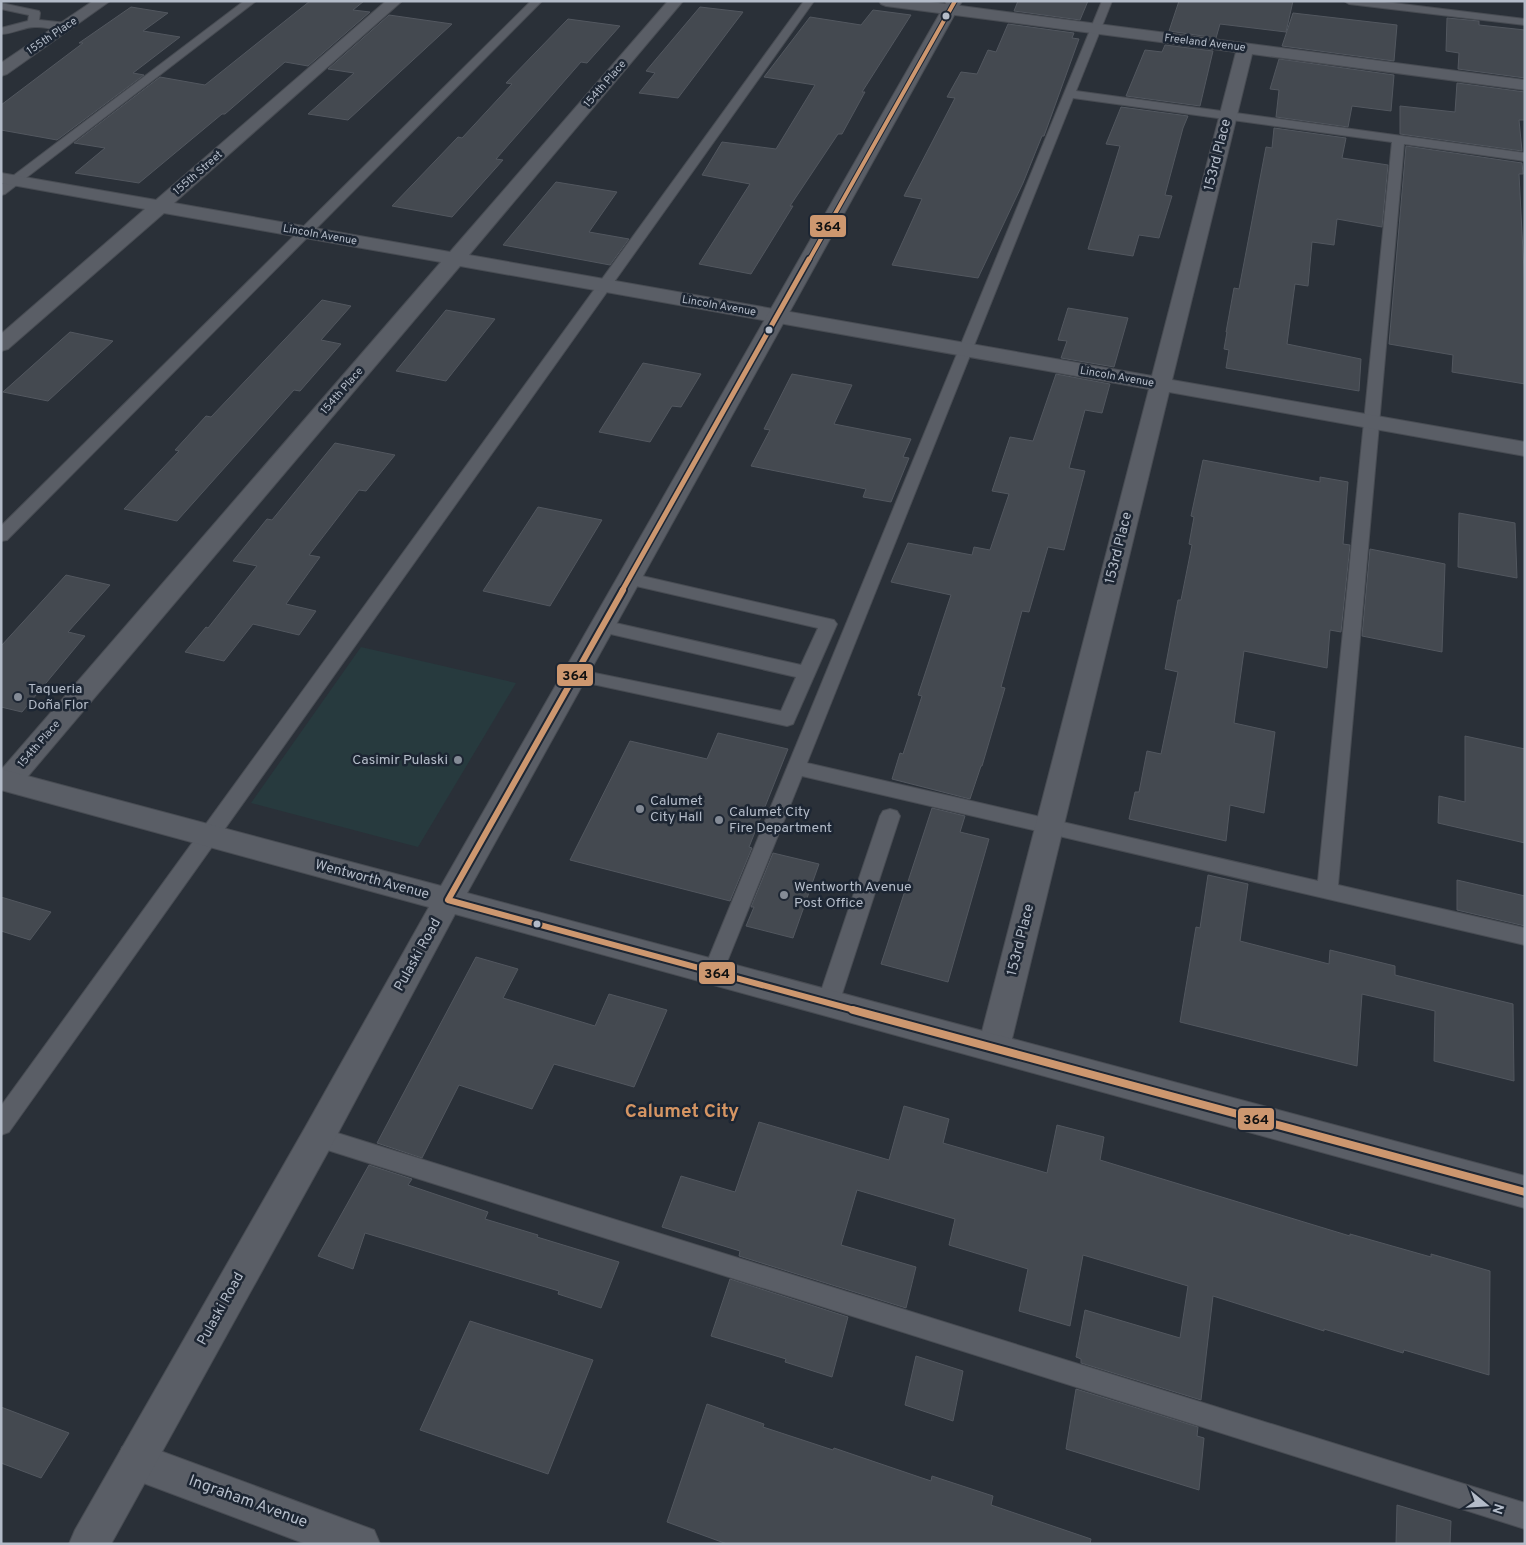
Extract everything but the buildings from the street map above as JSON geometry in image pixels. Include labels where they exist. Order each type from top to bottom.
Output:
[{"type":"street","name":"155th Place","points":[[1,72],[104,1]]},
{"type":"street","name":"155th Street","points":[[1,345],[395,1]]},
{"type":"street","name":"154th Place","points":[[5,780],[676,1]]},
{"type":"street","name":"Freeland Avenue","points":[[886,1],[952,6],[1096,29],[1525,85]]},
{"type":"street","name":"Pulaski Road","points":[[89,1544],[318,1137],[448,900],[952,6]]},
{"type":"street","name":"153rd Place","points":[[994,1047],[1245,48]]},
{"type":"street","name":"Lincoln Avenue","points":[[6,183],[160,206],[1525,449]]},
{"type":"street","name":"Wentworth Avenue","points":[[5,780],[1525,1192]]},
{"type":"street","name":"Ingraham Avenue","points":[[136,1461],[360,1544]]},
{"type":"lane","points":[[6,183],[251,1]]},
{"type":"lane","points":[[1,536],[537,1]]},
{"type":"lane","points":[[1,1125],[809,1]]},
{"type":"lane","points":[[713,972],[1107,1]]},
{"type":"lane","points":[[1349,1],[1525,22]]},
{"type":"lane","points":[[1,6],[35,13],[33,23]]},
{"type":"lane","points":[[1,30],[8,32],[33,23],[67,26]]},
{"type":"lane","points":[[1070,94],[1525,157]]},
{"type":"lane","points":[[1327,891],[1398,139]]},
{"type":"lane","points":[[575,675],[787,720],[828,624],[629,580]]},
{"type":"lane","points":[[602,626],[807,673]]},
{"type":"lane","points":[[796,768],[1525,937]]},
{"type":"lane","points":[[828,1003],[890,816]]},
{"type":"lane","points":[[318,1137],[1525,1516]]},
{"type":"green space","points":[[361,647],[516,683],[418,847],[251,803]]},
{"type":"transit line","name":"364","points":[[448,900],[955,1]]},
{"type":"transit line","name":"364","points":[[448,900],[1525,1192]]},
{"type":"place","name":"Taqueria Doña Flor","points":[[18,697]]},
{"type":"place","name":"Casimir Pulaski","points":[[458,760]]},
{"type":"place","name":"Calumet City Hall","points":[[640,809]]},
{"type":"place","name":"Calumet City Fire Department","points":[[719,820]]},
{"type":"place","name":"Wentworth Avenue Post Office","points":[[784,895]]},
{"type":"district","name":"Calumet City","points":[[682,1112]]}]
